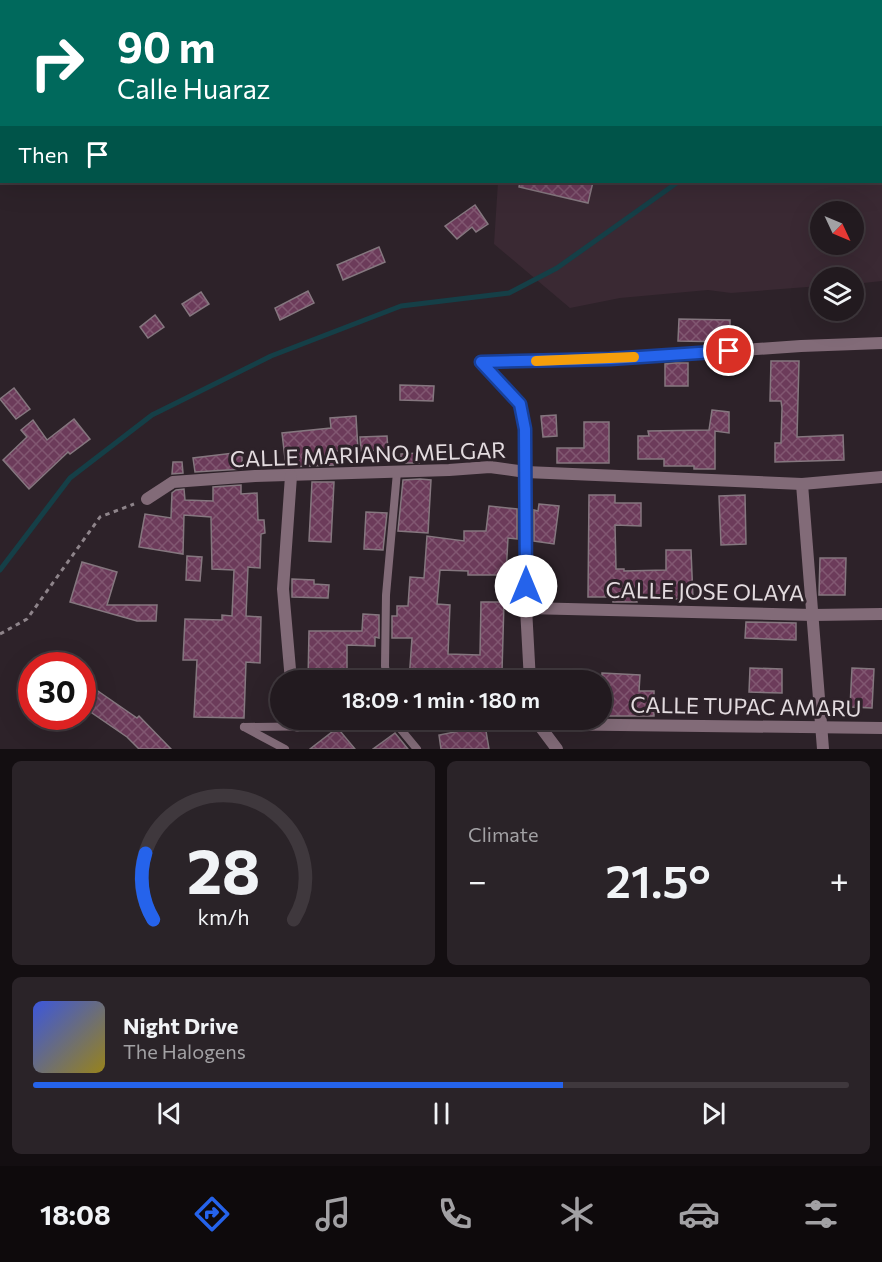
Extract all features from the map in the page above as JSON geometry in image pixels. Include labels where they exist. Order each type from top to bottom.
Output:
[{"type":"street","points":[[529,670],[526,608],[525,429],[520,404],[481,362],[610,359],[882,343]]},
{"type":"street","name":"CALLE MARIANO MELGAR","points":[[147,499],[173,482],[255,476],[490,467],[526,472],[802,484],[882,477]]},
{"type":"street","points":[[290,670],[283,590],[291,476]]},
{"type":"street","points":[[802,484],[823,749]]},
{"type":"street","name":"CALLE JOSE OLAYA","points":[[526,608],[813,615],[882,614]]},
{"type":"street","name":"CALLE TUPAC AMARU","points":[[612,724],[882,728]]},
{"type":"street","points":[[542,730],[557,749]]},
{"type":"lane","points":[[386,670],[386,595],[397,472]]},
{"type":"lane","points":[[270,725],[244,727],[285,749]]},
{"type":"lane","points":[[401,730],[417,749]]},
{"type":"path","points":[[0,634],[27,619],[100,517],[147,499]]},
{"type":"shaded area","points":[[498,183],[882,183],[882,281],[864,283],[864,267],[810,267],[810,287],[731,293],[708,290],[620,298],[570,308],[494,244]]},
{"type":"building","points":[[520,183],[593,183],[588,203],[519,187]]},
{"type":"building","points":[[475,205],[488,224],[476,232],[472,227],[457,239],[445,226]]},
{"type":"building","points":[[379,247],[385,262],[343,280],[337,265]]},
{"type":"building","points":[[308,291],[314,303],[280,320],[275,308]]},
{"type":"building","points":[[201,292],[209,304],[190,316],[182,304]]},
{"type":"building","points":[[155,315],[164,327],[148,338],[140,327]]},
{"type":"building","points":[[679,319],[730,320],[730,342],[678,341]]},
{"type":"building","points":[[771,361],[799,361],[797,437],[843,435],[844,460],[775,462],[775,443],[781,443],[782,408],[781,401],[770,401]]},
{"type":"building","points":[[688,363],[688,386],[665,386],[665,364]]},
{"type":"building","points":[[400,385],[434,386],[433,401],[400,400]]},
{"type":"building","points":[[14,388],[30,409],[16,419],[0,399]]},
{"type":"building","points":[[712,410],[729,412],[729,433],[715,431],[715,469],[664,466],[664,459],[638,459],[638,436],[649,436],[648,431],[709,430]]},
{"type":"building","points":[[556,415],[557,436],[543,437],[541,416]]},
{"type":"building","points":[[356,416],[358,450],[334,451],[334,465],[286,467],[282,433],[331,428],[330,418]]},
{"type":"building","points":[[74,419],[90,439],[70,454],[68,452],[29,489],[3,460],[27,437],[21,430],[33,420],[47,440]]},
{"type":"building","points":[[584,422],[609,422],[609,463],[557,463],[557,448],[584,448]]},
{"type":"building","points":[[387,436],[388,450],[361,451],[360,437]]},
{"type":"building","points":[[242,452],[242,469],[195,472],[193,458]]},
{"type":"building","points":[[419,453],[419,463],[401,463],[401,454]]},
{"type":"building","points":[[173,462],[182,462],[183,473],[172,474]]},
{"type":"building","points":[[403,480],[431,480],[428,533],[398,531]]},
{"type":"building","points":[[312,482],[334,482],[331,542],[309,541]]},
{"type":"building","points":[[241,485],[241,494],[257,493],[258,520],[264,520],[265,533],[261,534],[260,568],[248,567],[246,616],[261,617],[260,663],[246,662],[244,718],[194,717],[197,660],[183,660],[185,619],[222,620],[222,615],[232,616],[234,570],[212,569],[211,517],[184,515],[183,554],[139,547],[145,514],[171,518],[172,493],[176,490],[184,489],[185,500],[213,501],[213,487]]},
{"type":"building","points":[[589,495],[615,495],[615,503],[641,503],[641,526],[615,525],[616,569],[624,569],[624,571],[666,570],[666,550],[691,550],[693,599],[637,597],[637,602],[613,602],[613,597],[588,597]]},
{"type":"building","points":[[745,495],[746,544],[721,545],[719,496]]},
{"type":"building","points":[[539,504],[559,506],[554,544],[534,541],[534,510],[538,511]]},
{"type":"building","points":[[489,506],[517,509],[517,539],[508,538],[506,575],[468,575],[468,571],[440,570],[437,604],[450,605],[448,654],[480,655],[481,602],[504,602],[502,670],[410,670],[412,638],[392,638],[392,616],[397,616],[397,606],[408,606],[410,577],[424,578],[427,536],[464,541],[464,531],[486,531]]},
{"type":"building","points":[[366,512],[387,513],[383,550],[364,549]]},
{"type":"building","points":[[187,556],[202,557],[200,581],[186,580]]},
{"type":"building","points":[[820,558],[846,558],[845,595],[819,595]]},
{"type":"building","points":[[82,562],[117,572],[107,605],[157,605],[156,621],[137,621],[70,602]]},
{"type":"building","points":[[292,579],[314,580],[314,584],[329,585],[328,598],[292,597]]},
{"type":"building","points":[[363,614],[379,615],[379,638],[375,637],[375,646],[347,645],[347,670],[308,670],[309,631],[362,631]]},
{"type":"building","points":[[746,622],[796,623],[796,640],[745,638]]},
{"type":"building","points":[[750,668],[782,669],[782,693],[749,692]]},
{"type":"building","points":[[852,668],[874,669],[872,708],[850,707]]},
{"type":"building","points":[[612,674],[640,675],[639,691],[654,691],[654,716],[612,716]]},
{"type":"building","points":[[96,690],[137,718],[139,716],[171,749],[139,749],[127,737],[96,716]]},
{"type":"building","points":[[465,730],[486,730],[489,749],[441,749],[439,735]]},
{"type":"building","points":[[340,731],[355,749],[310,749],[332,732]]},
{"type":"building","points":[[395,733],[408,749],[373,749]]},
{"type":"waterway","points":[[0,570],[70,478],[152,415],[271,356],[401,306],[509,293],[557,268],[677,183]]},
{"type":"slow traffic","points":[[536,361],[634,357]]},
{"type":"route","points":[[526,586],[525,429],[520,404],[481,362],[610,359],[729,351]]}]
